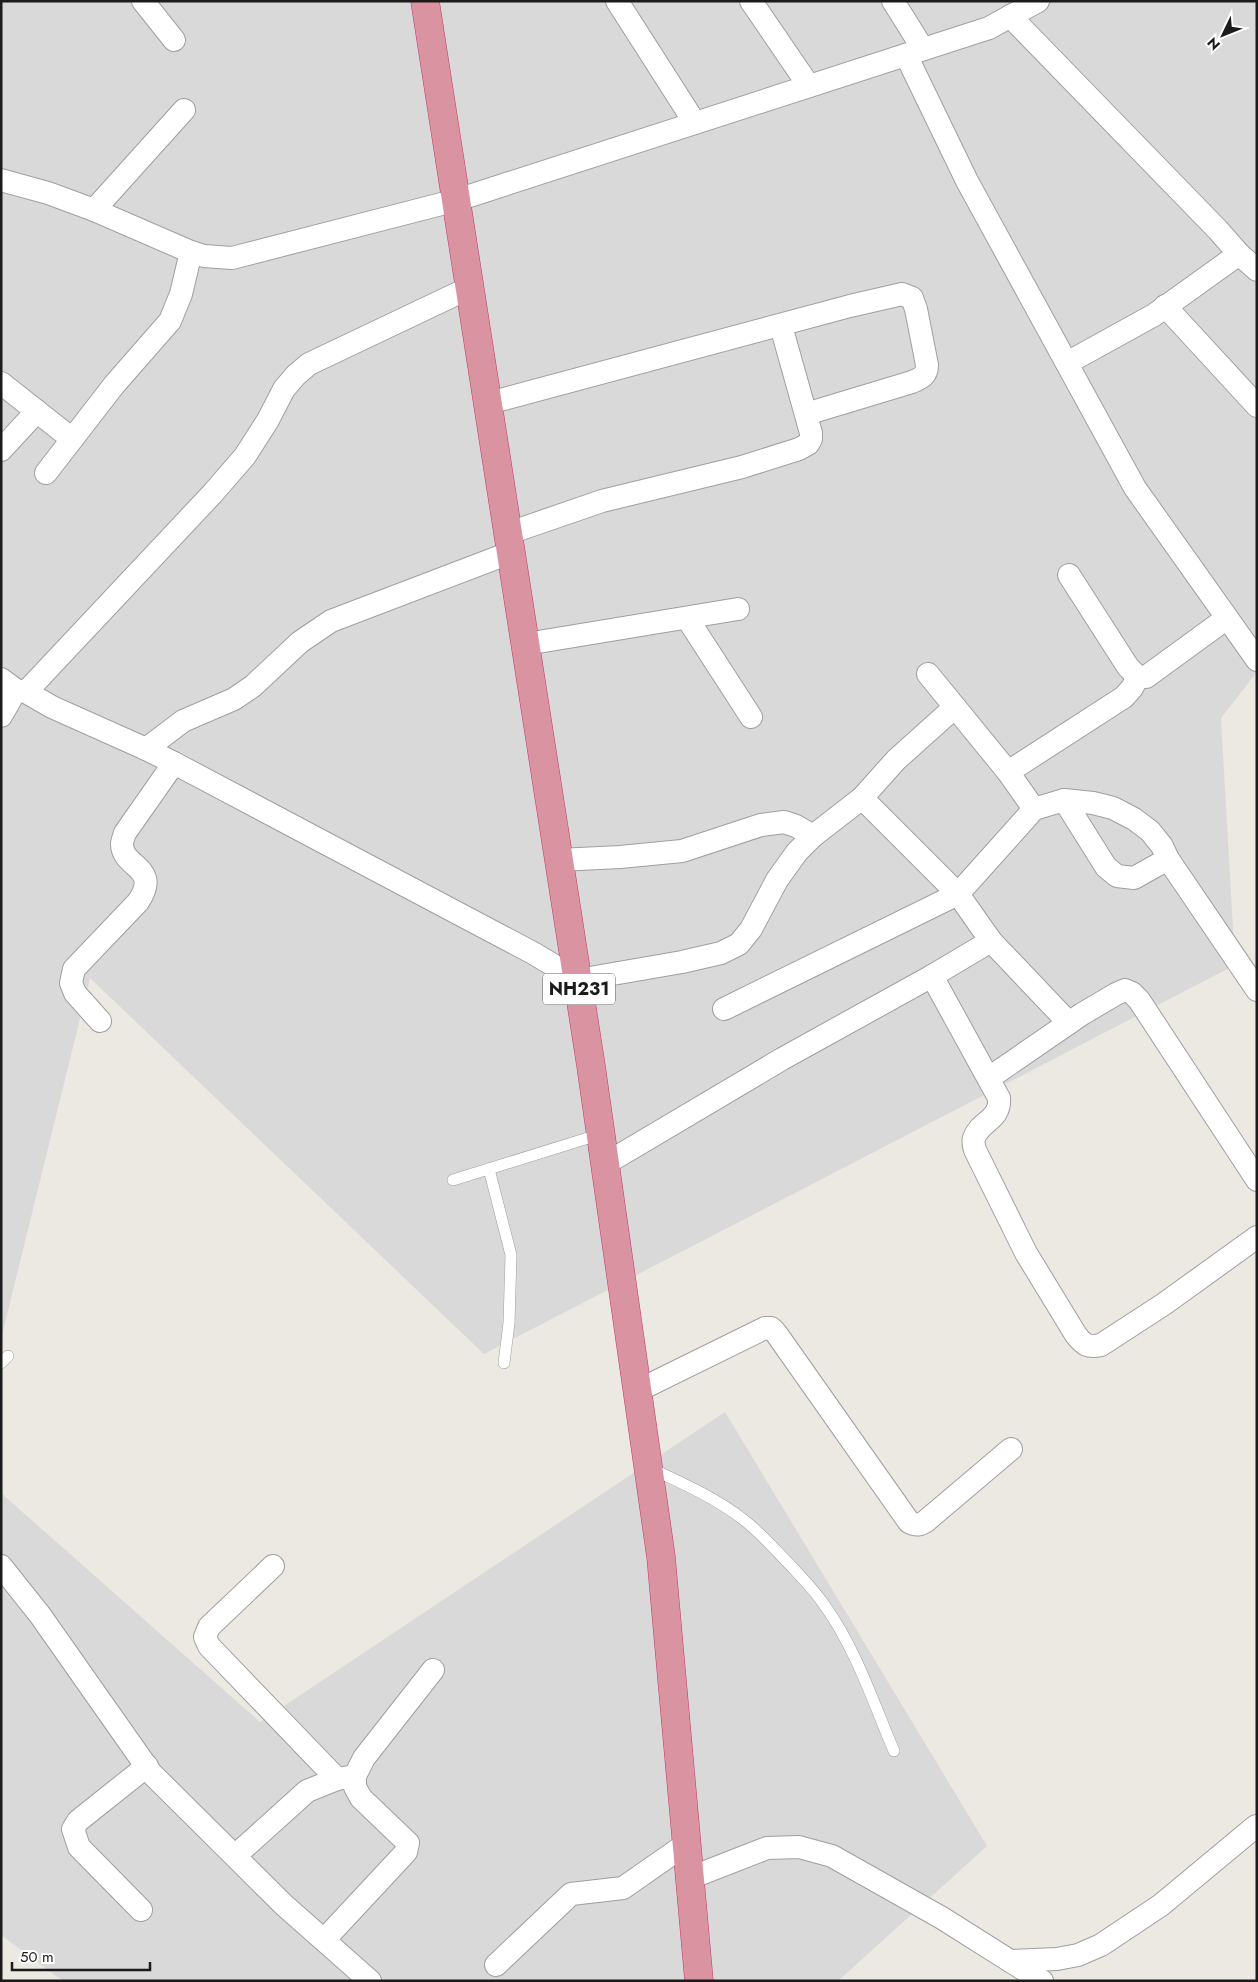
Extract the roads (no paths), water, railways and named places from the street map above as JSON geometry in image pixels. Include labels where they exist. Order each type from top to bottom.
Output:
[{"type":"highway","name":"NH231","points":[[425,1],[560,860],[661,1557],[699,1981]]},
{"type":"street","points":[[143,1],[174,40]]},
{"type":"street","points":[[617,1],[694,123]]},
{"type":"street","points":[[751,1],[809,86]]},
{"type":"street","points":[[893,1],[967,181],[1135,488],[1257,660]]},
{"type":"street","points":[[1,180],[48,193],[94,210],[190,252],[204,256],[232,258],[457,200],[988,28],[1024,6],[1239,254],[1257,270]]},
{"type":"street","points":[[94,210],[184,110]]},
{"type":"street","points":[[46,473],[114,385],[170,321],[181,294],[190,252]]},
{"type":"street","points":[[1067,363],[1154,315],[1239,254]]},
{"type":"street","points":[[1,716],[14,687],[213,493],[245,456],[268,420],[284,389],[296,374],[309,364],[471,287]]},
{"type":"street","points":[[489,403],[902,294],[912,298],[916,308],[927,365],[927,372],[924,376],[912,382],[806,414]]},
{"type":"street","points":[[1165,306],[1257,406]]},
{"type":"street","points":[[146,749],[183,721],[234,699],[253,686],[300,642],[331,621],[602,501],[742,467],[799,449],[808,444],[811,439],[811,433],[781,326]]},
{"type":"street","points":[[1,383],[72,439]]},
{"type":"street","points":[[1,450],[37,411]]},
{"type":"street","points":[[1069,575],[1128,667],[1138,677],[1146,677],[1227,618]]},
{"type":"street","points":[[526,644],[738,609]]},
{"type":"street","points":[[687,618],[751,717]]},
{"type":"street","points":[[928,674],[1008,772],[1034,809]]},
{"type":"street","points":[[1008,772],[1124,697],[1138,677]]},
{"type":"street","points":[[14,687],[52,707],[174,763],[533,953],[578,980],[682,962],[721,953],[739,944],[751,929],[777,880],[797,852],[813,836],[862,798],[896,760],[955,707]]},
{"type":"street","points":[[100,1021],[75,993],[71,984],[74,969],[138,902],[146,891],[146,880],[125,853],[122,844],[125,833],[174,763]]},
{"type":"street","points":[[862,798],[958,894],[991,941],[1068,1024]]},
{"type":"street","points":[[1064,800],[1106,868],[1117,876],[1134,878],[1168,859]]},
{"type":"street","points":[[724,1009],[958,894],[1034,809],[1064,800],[1093,803],[1114,808],[1150,831],[1162,846],[1168,859],[1257,990]]},
{"type":"street","points":[[560,860],[682,851],[761,825],[784,822],[796,826],[813,836]]},
{"type":"street","points":[[605,1164],[782,1059],[991,941]]},
{"type":"street","points":[[932,976],[999,1098],[999,1106],[995,1114],[978,1131],[974,1139],[974,1150],[1026,1253],[1083,1344],[1091,1347],[1101,1345],[1172,1299],[1257,1237]]},
{"type":"street","points":[[989,1078],[1068,1024],[1125,990],[1132,993],[1139,1000],[1192,1078],[1257,1180]]},
{"type":"street","points":[[637,1391],[765,1328],[771,1328],[909,1522],[914,1525],[920,1525],[926,1521],[1011,1449]]},
{"type":"street","points":[[1,1566],[40,1615],[151,1773],[284,1905],[370,1981]]},
{"type":"street","points":[[273,1566],[208,1627],[205,1637],[209,1646],[346,1778],[355,1787],[361,1798],[408,1843],[406,1852],[401,1859],[324,1940]]},
{"type":"street","points":[[235,1856],[307,1791],[346,1778],[433,1670]]},
{"type":"street","points":[[141,1910],[79,1847],[73,1829],[78,1821],[147,1766]]},
{"type":"street","points":[[1010,1961],[1057,1959],[1078,1955],[1096,1948],[1161,1905],[1256,1826]]},
{"type":"street","points":[[496,1965],[564,1899],[572,1894],[623,1888],[686,1844]]},
{"type":"street","points":[[690,1878],[767,1848],[799,1847],[832,1856],[942,1918],[1042,1981]]},
{"type":"lane","points":[[453,1180],[601,1134]]},
{"type":"lane","points":[[489,1169],[511,1255],[509,1323],[504,1363]]},
{"type":"lane","points":[[648,1467],[703,1494],[743,1520],[771,1545],[803,1579],[825,1605],[840,1630],[894,1750]]}]
